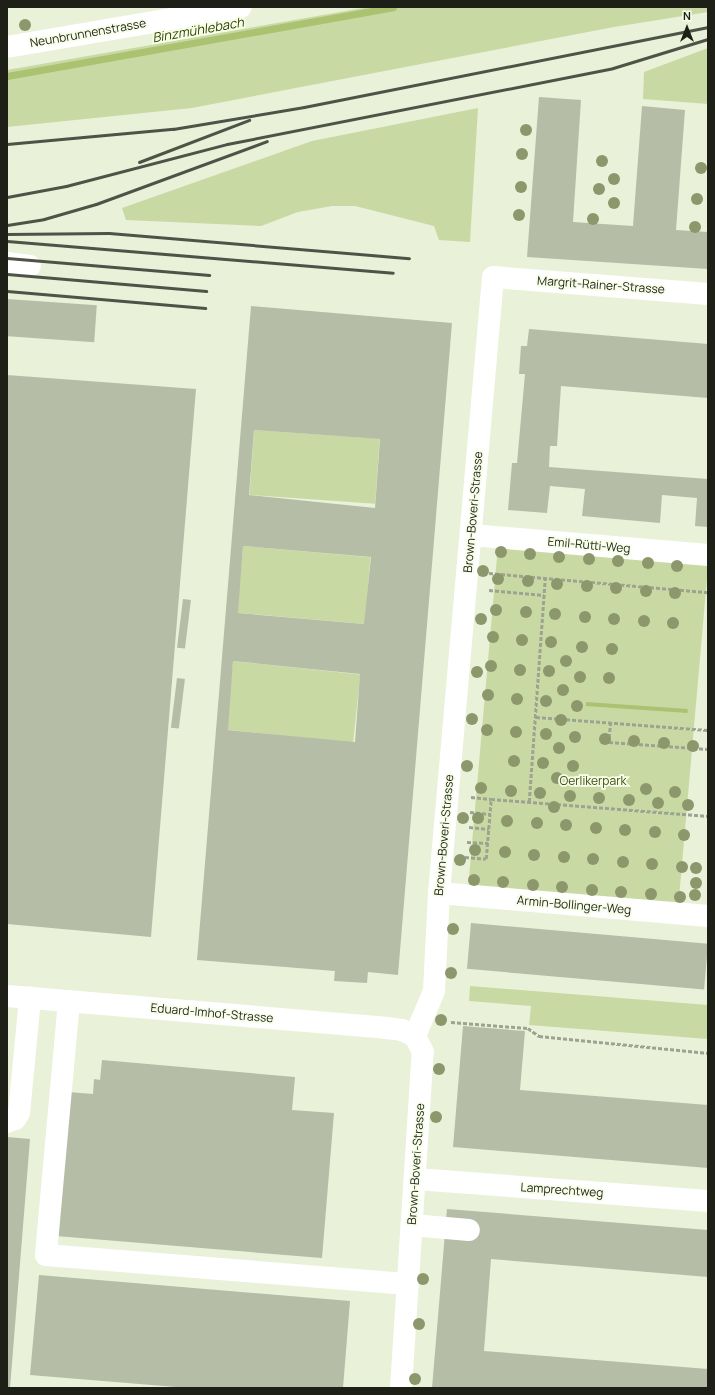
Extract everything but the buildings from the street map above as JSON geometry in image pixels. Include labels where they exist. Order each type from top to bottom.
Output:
[{"type":"street","name":"Neunbrunnenstrasse","points":[[7,47],[166,13],[241,7]]},
{"type":"street","points":[[7,263],[30,266]]},
{"type":"street","name":"Margrit-Rainer-Strasse","points":[[493,277],[708,294]]},
{"type":"street","name":"Brown-Boveri-Strasse","points":[[401,1388],[416,1179],[423,1052],[415,1036],[434,991],[439,893],[493,277]]},
{"type":"street","name":"Emil-Rütti-Weg","points":[[471,535],[708,555]]},
{"type":"street","name":"Armin-Bollinger-Weg","points":[[439,893],[708,916]]},
{"type":"street","name":"Eduard-Imhof-Strasse","points":[[7,996],[386,1028],[402,1030],[415,1036]]},
{"type":"street","points":[[7,1122],[15,1119],[19,1113],[30,998]]},
{"type":"street","points":[[69,1001],[46,1254],[408,1284]]},
{"type":"street","name":"Lamprechtweg","points":[[416,1179],[708,1200]]},
{"type":"street","points":[[412,1225],[469,1230]]},
{"type":"path","points":[[495,574],[708,592]]},
{"type":"path","points":[[529,802],[546,578]]},
{"type":"path","points":[[494,590],[544,594]]},
{"type":"path","points":[[536,717],[708,730]]},
{"type":"path","points":[[611,722],[609,742],[708,749]]},
{"type":"path","points":[[477,797],[708,816]]},
{"type":"path","points":[[472,857],[486,859],[491,799]]},
{"type":"path","points":[[476,813],[490,814]]},
{"type":"path","points":[[474,828],[489,829]]},
{"type":"path","points":[[473,842],[488,844]]},
{"type":"path","points":[[451,1022],[528,1028],[539,1036],[708,1053]]},
{"type":"green space","points":[[369,7],[708,7],[708,12],[614,27],[192,108],[7,127],[7,70]]},
{"type":"green space","points":[[708,48],[708,104],[643,99],[644,72]]},
{"type":"green space","points":[[478,108],[470,242],[439,240],[434,226],[355,206],[332,206],[298,212],[261,226],[126,220],[122,208],[312,141]]},
{"type":"green space","points":[[254,430],[380,439],[375,504],[249,495]]},
{"type":"green space","points":[[243,546],[371,557],[365,624],[237,613]]},
{"type":"green space","name":"Oerlikerpark","points":[[498,546],[708,564],[678,904],[468,886]]},
{"type":"green space","points":[[233,661],[360,674],[353,743],[226,730]]},
{"type":"green space","points":[[470,986],[708,1005],[708,1039],[529,1025],[531,1006],[469,1001]]},
{"type":"shaded area","points":[[586,702],[688,709],[687,713],[586,706]]},
{"type":"waterway","name":"Binzmühlebach","points":[[7,76],[393,7]]},
{"type":"railway","points":[[7,144],[173,129],[304,107],[708,27]]},
{"type":"railway","points":[[7,197],[66,186],[227,144],[613,68],[708,39]]},
{"type":"railway","points":[[139,162],[249,120]]},
{"type":"railway","points":[[7,225],[44,219],[96,204],[267,141]]},
{"type":"railway","points":[[7,234],[109,233],[409,258]]},
{"type":"railway","points":[[7,241],[393,273]]},
{"type":"railway","points":[[7,258],[209,275]]},
{"type":"railway","points":[[7,274],[206,291]]},
{"type":"railway","points":[[7,291],[205,308]]}]
